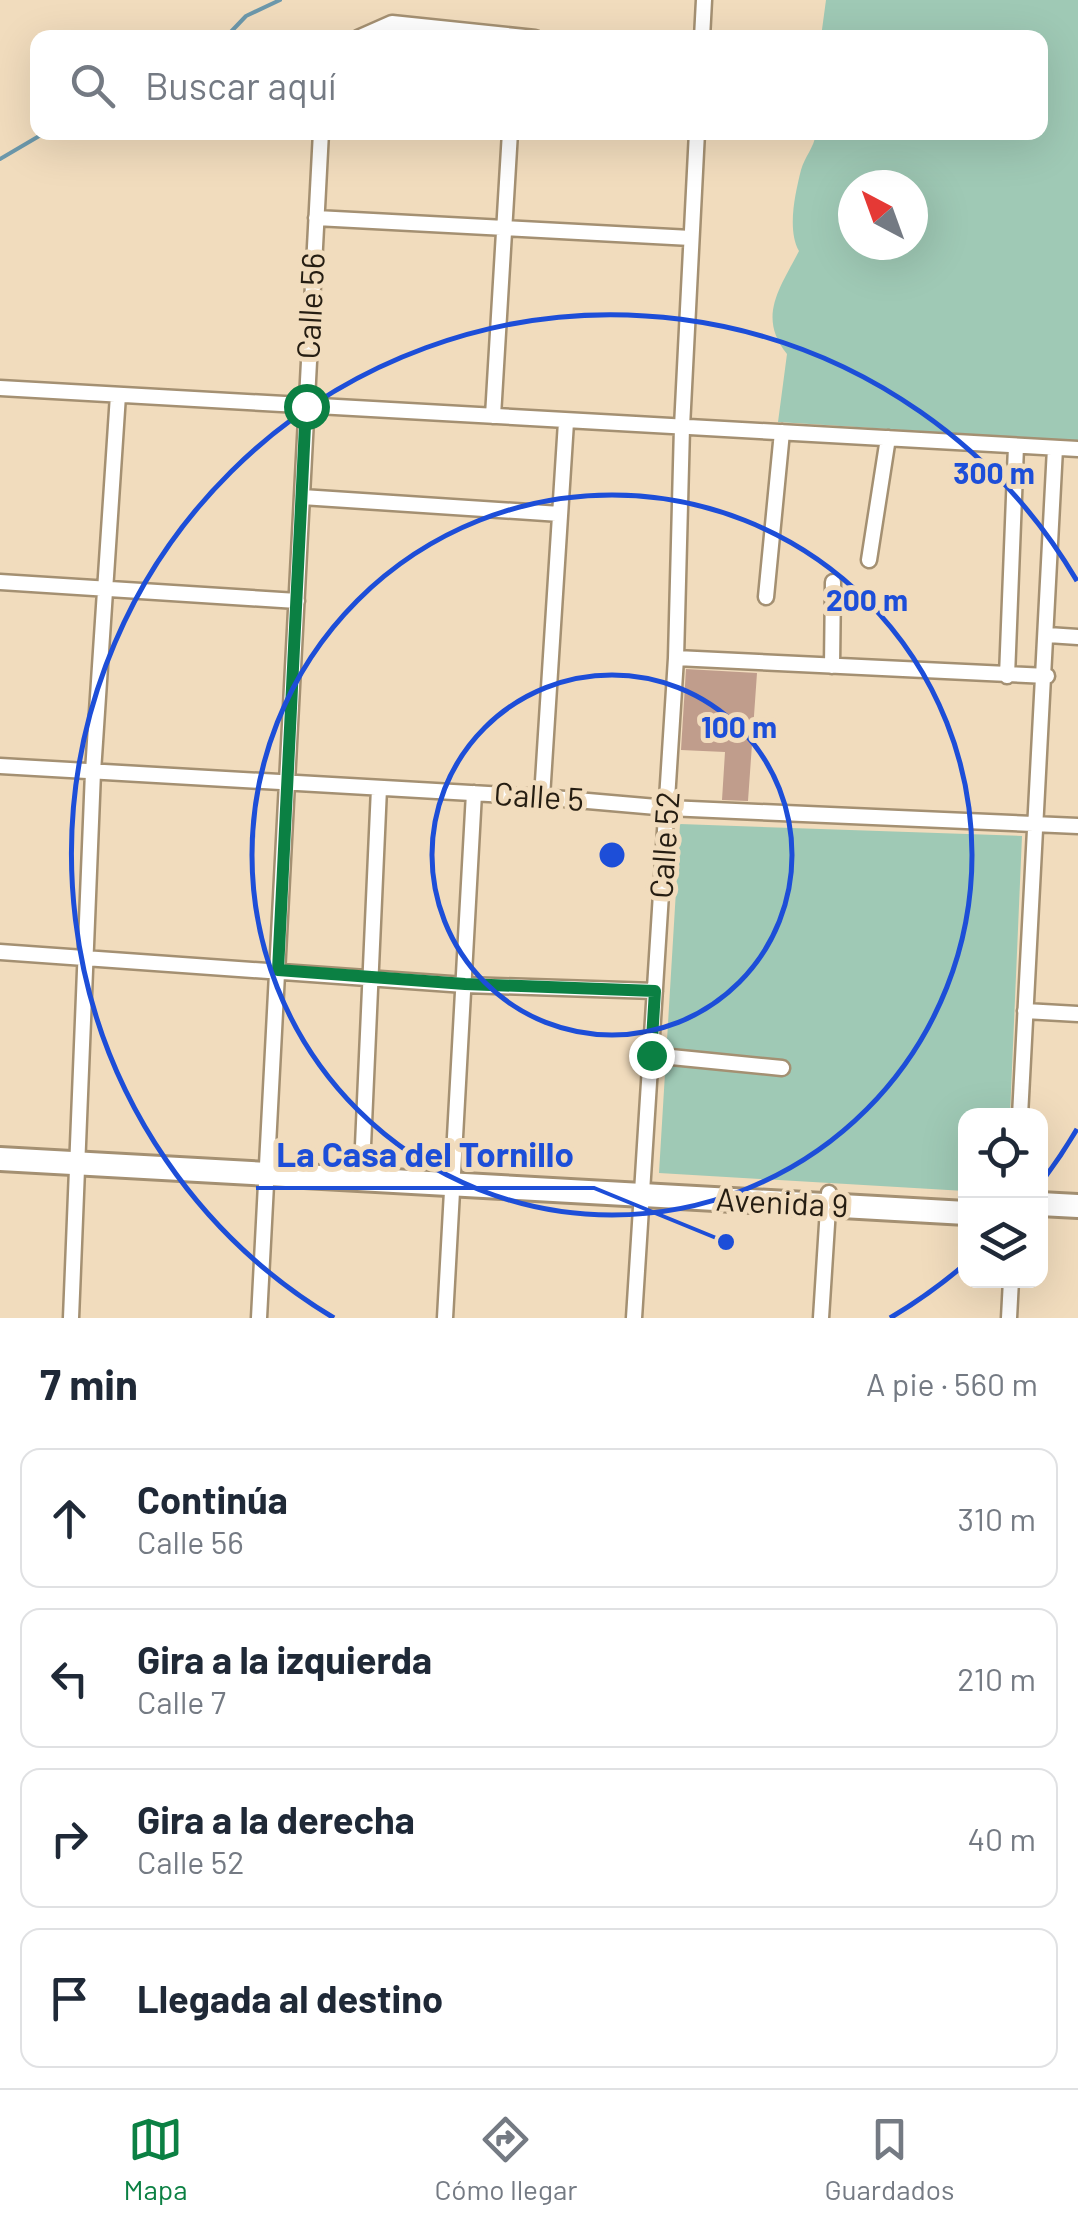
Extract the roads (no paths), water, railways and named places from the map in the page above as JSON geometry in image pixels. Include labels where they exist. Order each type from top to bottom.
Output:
[{"type":"main road","name":"Avenida 9","points":[[0,1148],[79,1158]]},
{"type":"main road","name":"Avenida 9","points":[[0,1159],[79,1158],[828,1199],[958,1200]]},
{"type":"main road","name":"Avenida 9","points":[[267,1168],[362,1168],[453,1178]]},
{"type":"main road","name":"Avenida 9","points":[[828,1199],[958,1212]]},
{"type":"main road","points":[[1048,1204],[1078,1206]]},
{"type":"main road","points":[[1048,1217],[1078,1219]]},
{"type":"street","points":[[702,30],[704,0]]},
{"type":"street","points":[[377,30],[392,24],[454,30]]},
{"type":"street","name":"Calle 56","points":[[258,1318],[321,140]]},
{"type":"street","points":[[493,416],[510,140]]},
{"type":"street","name":"Calle 52","points":[[634,1318],[676,658],[682,427],[697,140]]},
{"type":"street","points":[[316,218],[692,238]]},
{"type":"street","points":[[0,388],[1078,449]]},
{"type":"street","points":[[71,1318],[93,772],[118,395]]},
{"type":"street","points":[[542,796],[566,422]]},
{"type":"street","points":[[766,596],[782,432]]},
{"type":"street","points":[[869,560],[888,438]]},
{"type":"street","points":[[1007,676],[1016,446]]},
{"type":"street","points":[[1020,1108],[1056,448]]},
{"type":"street","points":[[302,497],[560,514]]},
{"type":"street","points":[[0,582],[297,601]]},
{"type":"street","points":[[832,666],[833,582]]},
{"type":"street","points":[[1048,635],[1078,637]]},
{"type":"street","points":[[676,658],[1046,676]]},
{"type":"street","name":"Calle 5","points":[[0,766],[542,796],[668,808],[1078,826]]},
{"type":"street","points":[[362,1168],[380,788]]},
{"type":"street","points":[[445,1318],[474,793]]},
{"type":"street","points":[[0,952],[372,979],[655,991]]},
{"type":"street","points":[[1025,1011],[1078,1014]]},
{"type":"street","points":[[651,1055],[782,1068]]},
{"type":"street","points":[[822,1318],[828,1199]]},
{"type":"street","points":[[1009,1318],[1011,1288]]},
{"type":"waterway","points":[[233,30],[246,16],[280,0]]},
{"type":"waterway","points":[[0,159],[32,140]]},
{"type":"place","name":"La Casa del Tornillo","points":[[726,1242]]}]
